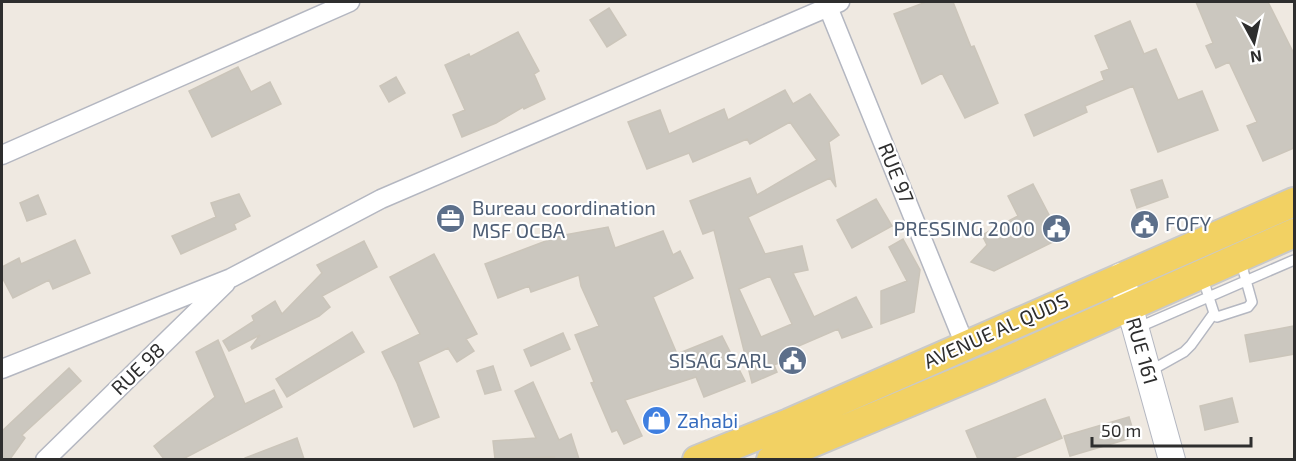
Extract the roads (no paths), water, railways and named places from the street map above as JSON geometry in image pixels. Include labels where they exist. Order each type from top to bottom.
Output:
[{"type":"main road","name":"AVENUE AL QUDS","points":[[697,459],[789,423],[1294,202]]},
{"type":"main road","name":"AVENUE AL QUDS","points":[[771,459],[991,368],[1132,317],[1205,286],[1243,269],[1294,233]]},
{"type":"street","points":[[2,155],[350,2]]},
{"type":"street","points":[[2,369],[231,278],[381,199],[831,3]]},
{"type":"street","name":"RUE 97","points":[[831,3],[965,345]]},
{"type":"street","name":"RUE 161","points":[[1121,276],[1172,459]]},
{"type":"street","name":"RUE 98","points":[[45,459],[231,278]]},
{"type":"lane","name":"AVENUE AL QUDS","points":[[1243,269],[1294,260]]},
{"type":"lane","points":[[1205,286],[1217,316],[1248,308],[1252,302],[1243,269]]},
{"type":"lane","points":[[1148,372],[1184,352],[1214,313]]},
{"type":"place","name":"Bureau coordination MSF OCBA","points":[[451,219]]},
{"type":"place","name":"FOFY","points":[[1144,224]]},
{"type":"place","name":"PRESSING 2000","points":[[1056,229]]},
{"type":"place","name":"SISAG SARL","points":[[793,361]]},
{"type":"place","name":"Zahabi","points":[[656,421]]}]
